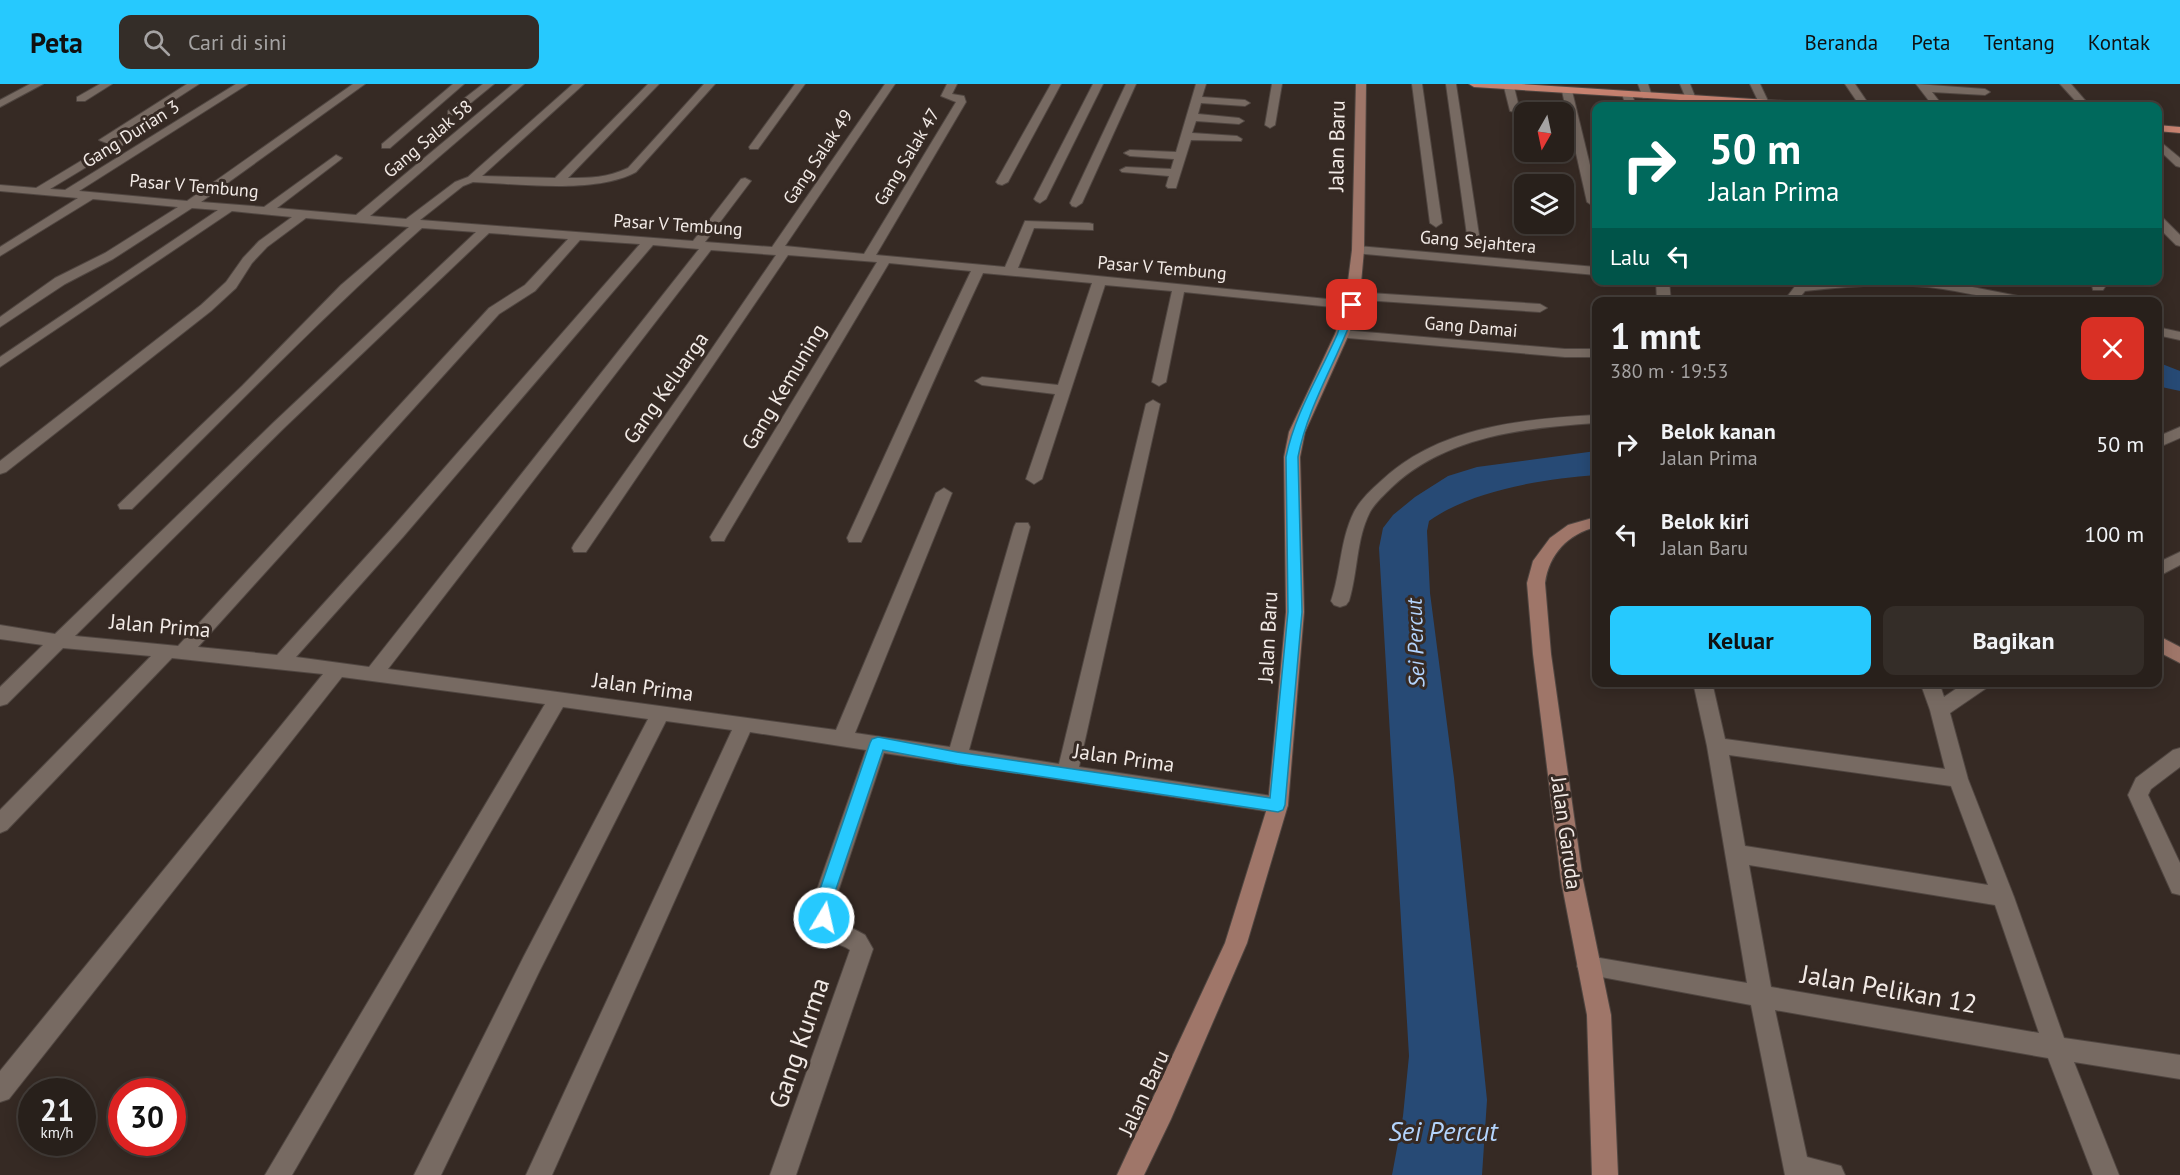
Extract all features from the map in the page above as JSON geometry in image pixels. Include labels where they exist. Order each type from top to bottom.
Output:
[{"type":"main road","name":"Jalan Baru","points":[[1130,1175],[1162,1110],[1236,943],[1278,805],[1295,612],[1292,457],[1297,432],[1342,334],[1353,300],[1358,250],[1361,84]]},
{"type":"main road","points":[[1474,84],[1509,87],[1536,86],[1627,94],[1653,99],[1690,99],[1706,102]]},
{"type":"main road","points":[[2162,128],[2180,130]]},
{"type":"main road","name":"Jalan Garuda","points":[[1592,523],[1579,525],[1543,554],[1536,583],[1542,654],[1570,868],[1599,1016],[1605,1175]]},
{"type":"main road","points":[[2162,645],[2180,656]]},
{"type":"street","points":[[0,104],[38,84]]},
{"type":"street","points":[[81,99],[107,84]]},
{"type":"street","points":[[38,191],[119,143],[104,140],[194,84]]},
{"type":"street","name":"Gang Durian 3","points":[[66,194],[243,84]]},
{"type":"street","points":[[0,323],[60,281],[109,256],[190,204],[360,84]]},
{"type":"street","points":[[386,146],[459,84]]},
{"type":"street","points":[[452,113],[489,84]]},
{"type":"street","name":"Gang Salak 58","points":[[359,219],[519,84]]},
{"type":"street","points":[[126,505],[414,223],[450,190],[472,179],[579,84]]},
{"type":"street","points":[[558,181],[654,84]]},
{"type":"street","points":[[472,179],[598,182],[617,178],[632,170],[710,84]]},
{"type":"street","points":[[754,147],[800,84]]},
{"type":"street","name":"Gang Salak 49","points":[[780,250],[890,84]]},
{"type":"street","name":"Gang Salak 47","points":[[868,257],[961,102],[960,98],[946,96],[952,84]]},
{"type":"street","points":[[1002,183],[1056,84]]},
{"type":"street","points":[[1041,199],[1098,84]]},
{"type":"street","points":[[1076,203],[1131,84]]},
{"type":"street","points":[[1172,186],[1201,84]]},
{"type":"street","points":[[1270,125],[1277,84]]},
{"type":"street","points":[[1417,84],[1436,223]]},
{"type":"street","points":[[1451,84],[1473,235]]},
{"type":"street","points":[[1643,84],[1653,99]]},
{"type":"street","points":[[1685,84],[1690,99]]},
{"type":"street","points":[[1755,84],[1768,102]]},
{"type":"street","points":[[1850,84],[1862,102]]},
{"type":"street","points":[[2065,84],[2081,102]]},
{"type":"street","points":[[1922,86],[1984,91]]},
{"type":"street","points":[[1922,86],[1935,102]]},
{"type":"street","points":[[1509,87],[1514,107]]},
{"type":"street","points":[[1572,89],[1592,197]]},
{"type":"street","points":[[1627,94],[1630,102]]},
{"type":"street","points":[[1196,100],[1245,103]]},
{"type":"street","points":[[1191,117],[1239,121]]},
{"type":"street","points":[[1186,136],[1237,140]]},
{"type":"street","points":[[2162,147],[2180,164]]},
{"type":"street","points":[[1130,153],[1180,156]]},
{"type":"street","points":[[266,211],[336,158]]},
{"type":"street","points":[[1126,170],[1175,173]]},
{"type":"street","points":[[373,675],[702,245],[745,181]]},
{"type":"street","name":"Pasar V Tembung","points":[[0,188],[359,219],[868,257],[1179,287],[1353,300],[1540,308]]},
{"type":"street","points":[[0,252],[90,196]]},
{"type":"street","points":[[0,363],[229,208]]},
{"type":"street","points":[[0,469],[206,308],[231,285],[247,261],[263,244],[303,214]]},
{"type":"street","points":[[1010,271],[1029,224],[1089,227]]},
{"type":"street","points":[[2162,224],[2180,242]]},
{"type":"street","points":[[0,699],[286,418],[486,229]]},
{"type":"street","points":[[0,824],[176,652],[494,311],[530,288],[577,236]]},
{"type":"street","points":[[281,662],[397,533],[649,242]]},
{"type":"street","name":"Gang Keluarga","points":[[580,548],[696,384],[780,250]]},
{"type":"street","name":"Gang Sejahtera","points":[[1358,250],[1592,271]]},
{"type":"street","name":"Gang Kemuning","points":[[718,537],[885,259]]},
{"type":"street","points":[[855,538],[897,449],[921,389],[979,268]]},
{"type":"street","points":[[1034,479],[1100,280]]},
{"type":"street","points":[[1942,285],[2003,297]]},
{"type":"street","points":[[1159,382],[1179,287]]},
{"type":"street","points":[[2162,332],[2180,336]]},
{"type":"street","name":"Gang Damai","points":[[1342,334],[1565,353],[1592,353]]},
{"type":"street","points":[[982,381],[1062,390]]},
{"type":"street","points":[[1067,774],[1153,404]]},
{"type":"street","points":[[1340,601],[1359,517],[1362,510],[1388,480],[1436,449],[1481,435],[1554,421],[1592,418]]},
{"type":"street","points":[[2162,441],[2180,432]]},
{"type":"street","points":[[842,740],[944,493]]},
{"type":"street","points":[[957,758],[1022,527]]},
{"type":"street","points":[[2162,568],[2180,558]]},
{"type":"street","name":"Jalan Prima","points":[[0,632],[58,641],[281,662],[744,724],[1278,805]]},
{"type":"street","points":[[0,1090],[337,670]]},
{"type":"street","points":[[1702,687],[1718,746],[1761,997],[1797,1172],[1832,1175]]},
{"type":"street","points":[[1931,687],[1940,710],[1958,779],[2003,897],[2056,1048],[2106,1175]]},
{"type":"street","points":[[1940,710],[1974,687]]},
{"type":"street","points":[[278,1175],[557,700]]},
{"type":"street","points":[[427,1175],[532,963],[660,714]]},
{"type":"street","points":[[540,1175],[744,724]]},
{"type":"street","name":"Gang Kurma","points":[[783,1175],[862,949],[856,941],[834,934],[826,924],[823,912],[824,901],[878,743]]},
{"type":"street","points":[[1718,746],[1958,779]]},
{"type":"street","points":[[2180,756],[2143,784],[2138,795],[2180,885]]},
{"type":"street","points":[[1736,854],[2003,897]]},
{"type":"street","name":"Jalan Pelikan 12","points":[[1588,966],[2056,1048],[2180,1067]]},
{"type":"water","points":[[2162,364],[2180,371],[2180,391],[2162,387]]},
{"type":"water","name":"Sei Percut","points":[[1592,452],[1592,475],[1531,483],[1487,494],[1446,510],[1429,521],[1427,531],[1430,593],[1454,778],[1487,1100],[1482,1175],[1392,1175],[1403,1116],[1409,1056],[1379,548],[1383,528],[1393,515],[1415,497],[1448,476],[1477,467]]},
{"type":"route","points":[[824,918],[824,901],[878,743],[957,758],[1278,805],[1295,612],[1292,457],[1297,432],[1342,334],[1352,305]]}]
